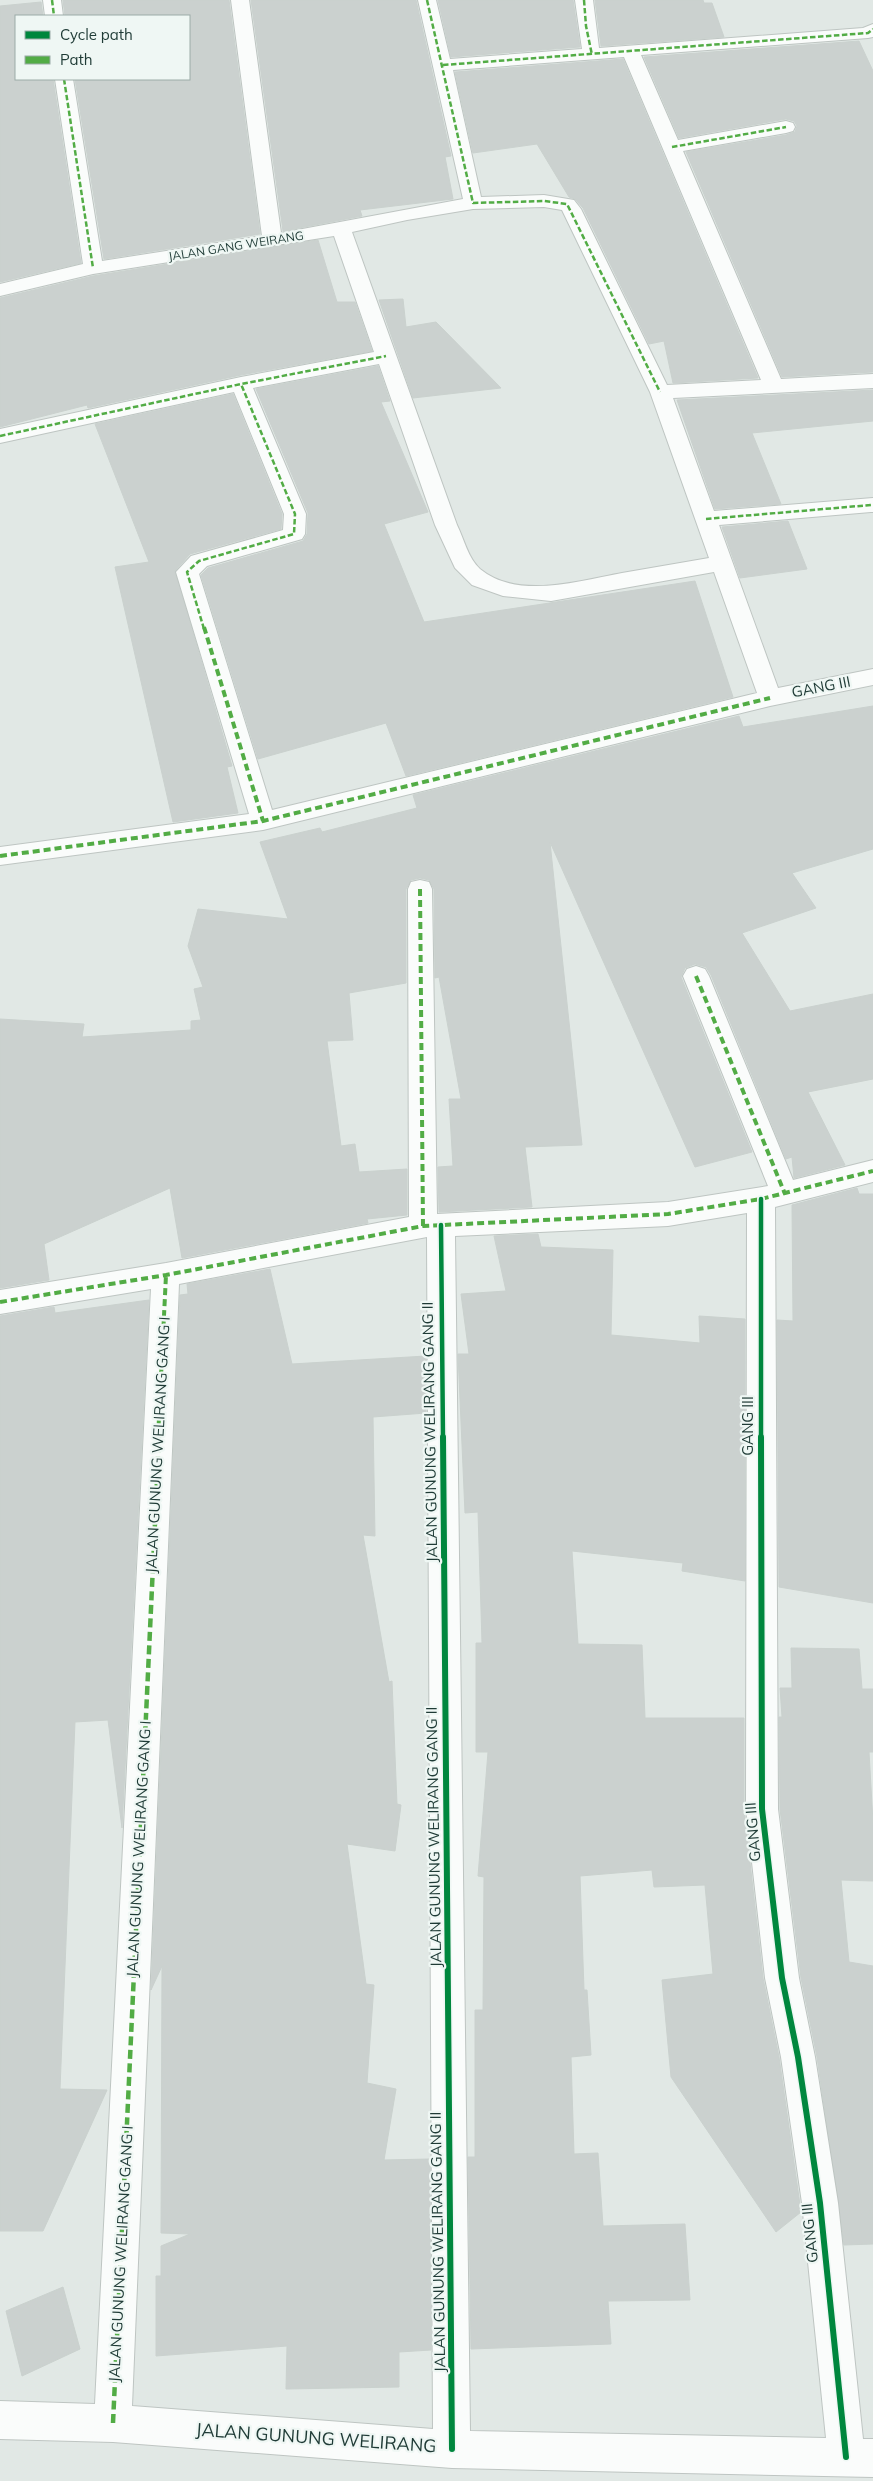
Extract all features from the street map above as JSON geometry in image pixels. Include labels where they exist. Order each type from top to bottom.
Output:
[{"type":"street","points":[[52,0],[54,15]]},
{"type":"street","points":[[240,0],[272,241]]},
{"type":"street","points":[[427,0],[473,203]]},
{"type":"street","points":[[584,0],[586,26],[592,55]]},
{"type":"street","points":[[443,65],[871,36]]},
{"type":"street","points":[[631,52],[774,386]]},
{"type":"street","points":[[64,80],[93,268]]},
{"type":"street","points":[[672,147],[786,127]]},
{"type":"street","name":"JALAN GANG WEIRANG","points":[[0,290],[93,268],[272,241],[473,203],[544,201],[567,204],[660,392]]},
{"type":"street","points":[[341,229],[446,524],[464,565],[480,579],[502,589],[526,594],[551,593],[722,563]]},
{"type":"street","points":[[0,436],[241,384],[386,356]]},
{"type":"street","points":[[770,698],[660,392],[873,381]]},
{"type":"street","points":[[241,384],[295,514],[294,534],[198,561],[187,572],[263,821]]},
{"type":"street","points":[[706,519],[871,505]]},
{"type":"street","name":"GANG III","points":[[0,856],[263,821],[770,698],[873,677]]},
{"type":"street","name":"JALAN GUNUNG WELIRANG GANG II","points":[[420,889],[432,1226],[452,2449]]},
{"type":"street","points":[[696,976],[773,1197]]},
{"type":"street","points":[[0,1302],[166,1275],[432,1226],[668,1214],[773,1197],[873,1171]]},
{"type":"street","name":"GANG III","points":[[773,1197],[762,1809],[782,1978],[798,2057],[859,2457]]},
{"type":"street","name":"JALAN GUNUNG WELIRANG GANG I","points":[[113,2423],[166,1275]]},
{"type":"street","name":"JALAN GUNUNG WELIRANG","points":[[0,2420],[113,2423],[452,2449],[859,2457]]},
{"type":"building","points":[[63,0],[229,0],[260,234],[104,259],[75,80],[190,80],[190,15],[65,15]]},
{"type":"building","points":[[251,0],[416,0],[451,156],[445,157],[453,199],[360,210],[362,216],[283,231]]},
{"type":"building","points":[[438,0],[573,0],[580,47],[451,57]]},
{"type":"building","points":[[595,0],[703,0],[704,3],[712,3],[724,37],[601,46]]},
{"type":"building","points":[[41,2],[43,15],[15,15],[15,80],[53,80],[81,263],[0,282],[0,6]]},
{"type":"building","points":[[859,41],[873,71],[873,372],[782,377],[686,152],[786,135],[795,132],[797,126],[794,121],[786,119],[679,138],[644,57]]},
{"type":"building","points":[[623,59],[758,378],[673,383],[664,341],[649,344],[583,208],[575,199],[569,197],[537,144],[473,153],[455,72]]},
{"type":"building","points":[[318,240],[337,302],[355,302],[372,351],[241,375],[88,408],[87,405],[0,427],[0,298],[93,276]]},
{"type":"building","points":[[403,299],[406,327],[436,322],[501,388],[413,398],[379,300]]},
{"type":"building","points":[[378,366],[390,401],[381,402],[428,512],[384,524],[424,622],[695,581],[733,697],[406,776],[386,723],[258,759],[201,575],[208,568],[303,541],[307,534],[308,513],[256,389]]},
{"type":"building","points":[[873,390],[873,421],[752,433],[781,504],[715,509],[677,400]]},
{"type":"building","points":[[233,394],[282,514],[281,529],[190,554],[175,571],[232,766],[227,767],[238,813],[173,822],[115,567],[149,562],[95,424]]},
{"type":"building","points":[[788,521],[807,569],[740,578],[722,527]]},
{"type":"building","points":[[873,706],[873,849],[792,873],[816,908],[742,933],[790,1011],[873,994],[873,1079],[808,1092],[845,1165],[794,1178],[792,1157],[786,1159],[711,975],[706,967],[695,964],[685,968],[681,977],[752,1152],[695,1167],[550,842],[582,1145],[525,1147],[532,1207],[439,1212],[438,1167],[453,1166],[449,1099],[461,1099],[439,977],[435,978],[434,889],[429,880],[420,878],[411,880],[406,889],[406,983],[349,993],[353,1040],[327,1041],[341,1146],[355,1144],[359,1172],[407,1169],[407,1215],[367,1219],[368,1223],[182,1258],[170,1188],[44,1244],[49,1280],[0,1288],[0,1019],[84,1024],[82,1037],[191,1030],[191,1021],[201,1020],[194,989],[203,987],[188,946],[198,909],[288,919],[260,842],[320,828],[322,832],[417,808],[413,795],[739,716],[743,727]]},
{"type":"building","points":[[857,1188],[859,1194],[873,1194],[873,1603],[779,1587],[777,1320],[793,1321],[792,1205]]},
{"type":"building","points":[[538,1234],[541,1247],[613,1250],[611,1335],[700,1343],[699,1316],[745,1319],[745,1581],[682,1571],[683,1563],[572,1551],[578,1644],[642,1645],[645,1718],[744,1718],[744,1809],[763,1978],[779,2057],[801,2212],[776,2232],[671,2077],[662,1980],[713,1974],[705,1885],[654,1887],[652,1870],[580,1876],[584,1990],[587,1990],[591,2055],[571,2057],[574,2154],[598,2153],[603,2226],[685,2224],[690,2300],[608,2301],[611,2344],[471,2349],[468,2157],[475,2157],[475,2010],[483,2010],[484,1877],[478,1876],[488,1752],[476,1752],[476,1643],[482,1643],[478,1512],[465,1513],[458,1354],[469,1354],[461,1294],[506,1291],[494,1236]]},
{"type":"building","points":[[270,1269],[292,1364],[426,1356],[426,1413],[373,1417],[375,1536],[363,1535],[389,1682],[392,1681],[397,1804],[401,1805],[395,1851],[347,1844],[366,1984],[374,1985],[367,2083],[396,2089],[384,2160],[430,2159],[431,2350],[399,2352],[399,2387],[286,2389],[287,2346],[156,2356],[156,2276],[161,2276],[161,2246],[190,2234],[161,2233],[162,1966],[151,1990],[180,1295],[188,1294],[187,1284]]},
{"type":"building","points":[[149,1300],[122,1828],[108,1720],[75,1722],[60,2089],[107,2090],[43,2231],[0,2231],[0,1316],[54,1307],[55,1313]]},
{"type":"building","points":[[791,1648],[859,1649],[862,1689],[873,1689],[873,1752],[869,1752],[873,1822],[873,1881],[841,1880],[849,1962],[873,1966],[873,2244],[844,2245],[817,2057],[801,1978],[780,1809],[779,1717],[782,1717],[780,1688],[792,1688]]},
{"type":"building","points":[[63,2287],[80,2349],[22,2376],[6,2311]]},
{"type":"marked path","points":[[52,0],[54,15]]},
{"type":"marked path","points":[[427,0],[473,203],[544,201],[567,204],[660,392]]},
{"type":"marked path","points":[[584,0],[586,26],[592,55]]},
{"type":"marked path","points":[[443,65],[868,33],[873,29]]},
{"type":"marked path","points":[[64,80],[93,268]]},
{"type":"marked path","points":[[672,147],[786,127]]},
{"type":"marked path","points":[[0,436],[241,384],[386,356]]},
{"type":"marked path","points":[[241,384],[295,514],[294,534],[199,561],[187,572],[263,821]]},
{"type":"marked path","points":[[706,519],[871,505]]},
{"type":"marked path","points":[[0,856],[263,821],[770,698]]},
{"type":"marked path","points":[[420,889],[423,1226]]},
{"type":"marked path","points":[[696,976],[785,1194]]},
{"type":"marked path","points":[[0,1302],[166,1275],[423,1226],[668,1214],[761,1199],[873,1171]]},
{"type":"marked path","points":[[113,2423],[166,1275]]},
{"type":"cycle path","points":[[761,1199],[762,1809],[782,1978],[798,2057],[820,2203],[846,2457]]},
{"type":"cycle path","points":[[441,1225],[452,2449]]}]
